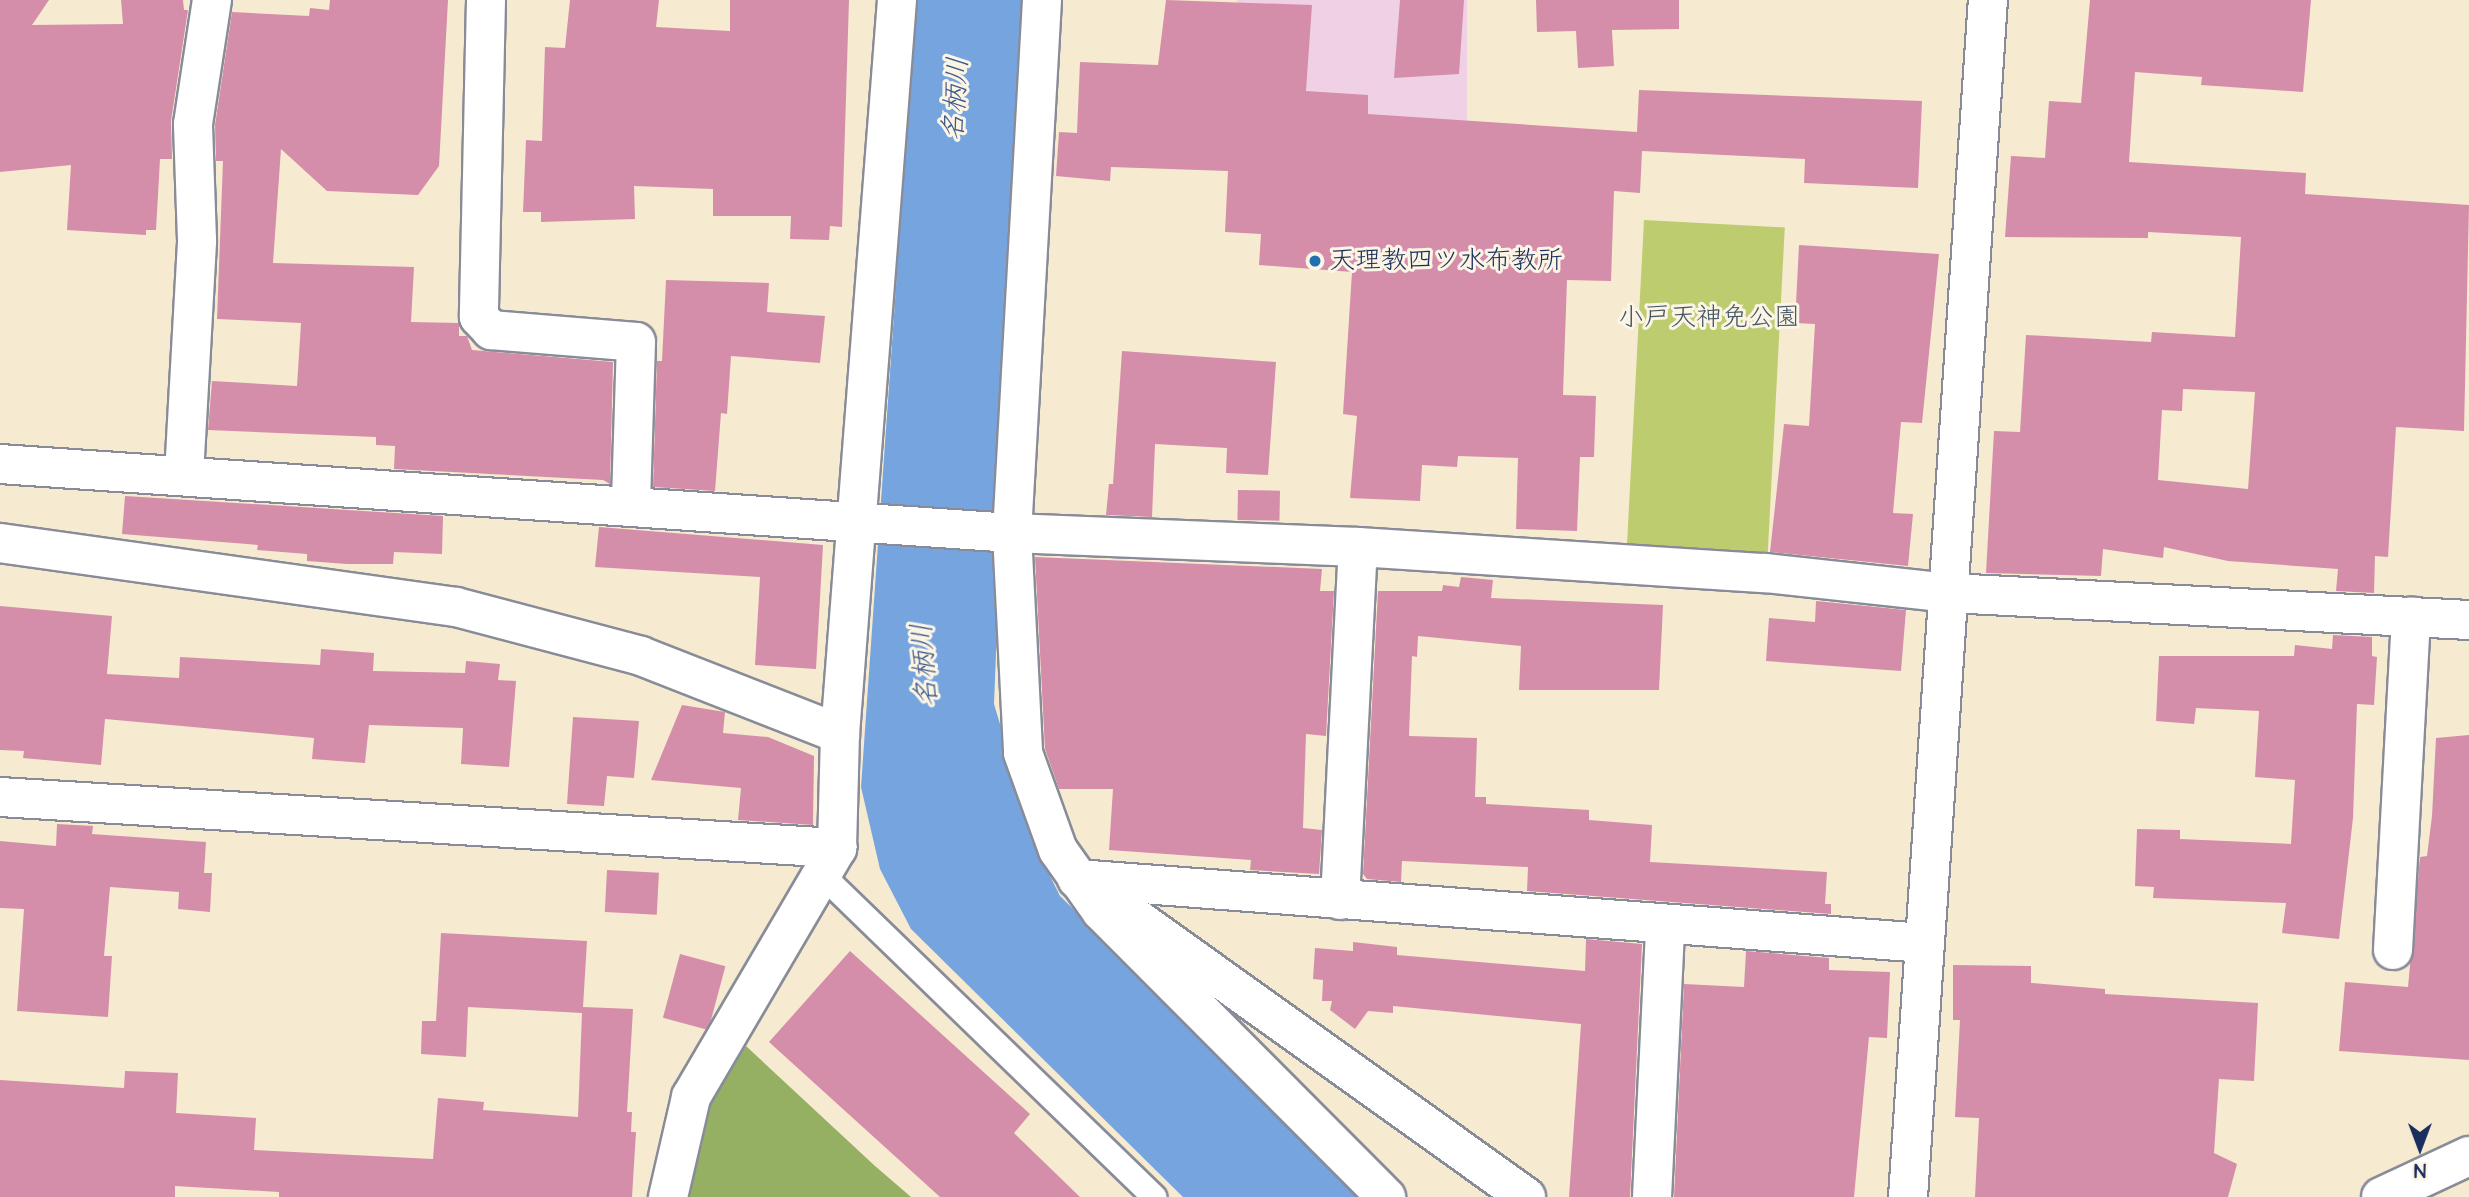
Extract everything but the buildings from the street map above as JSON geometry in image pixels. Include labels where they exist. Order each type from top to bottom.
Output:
[{"type":"street","points":[[184,475],[198,240],[193,124],[212,0]]},
{"type":"street","points":[[486,0],[479,317],[491,330],[636,342],[631,505]]},
{"type":"street","points":[[668,1197],[691,1097],[829,862],[897,0]]},
{"type":"street","points":[[1042,0],[1012,533],[1023,753],[1058,850],[1101,911],[1386,1197]]},
{"type":"street","points":[[1908,1197],[1988,0]]},
{"type":"street","points":[[0,464],[858,520],[1012,533],[1358,547],[1765,573],[1950,593],[2469,621]]},
{"type":"street","points":[[0,543],[456,607],[641,656],[840,734]]},
{"type":"street","points":[[1340,900],[1358,547]]},
{"type":"street","points":[[2393,950],[2411,616]]},
{"type":"street","points":[[0,797],[829,862]]},
{"type":"street","points":[[1077,879],[1665,927],[1924,943]]},
{"type":"street","points":[[1077,879],[1147,922],[1526,1197]]},
{"type":"street","points":[[1653,1197],[1665,927]]},
{"type":"street","points":[[2381,1197],[2469,1156]]},
{"type":"lane","points":[[829,862],[1154,1197]]},
{"type":"shaded area","points":[[1237,0],[1467,0],[1467,185],[1237,185]]},
{"type":"green space","name":"小戸天神免公園","points":[[1644,220],[1785,227],[1767,572],[1626,565]]},
{"type":"green space","points":[[746,1046],[911,1197],[678,1197],[705,1112]]},
{"type":"water","name":"名柄川","points":[[916,0],[1036,0],[1009,330],[994,704],[1039,854],[1060,896],[1367,1197],[1183,1197],[911,929],[880,869],[861,787]]},
{"type":"place","name":"天理教四ツ水布教所","points":[[1315,261]]}]
